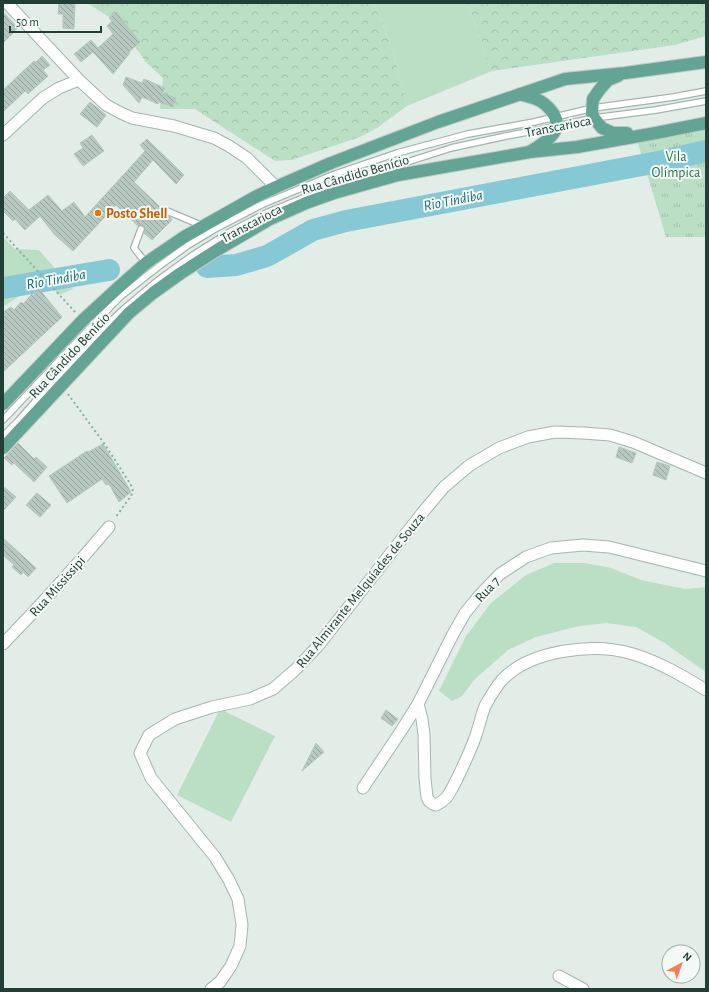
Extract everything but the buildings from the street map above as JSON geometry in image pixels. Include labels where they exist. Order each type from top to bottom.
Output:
[{"type":"main road","name":"Rua Cândido Benício","points":[[3,404],[82,320],[146,263],[184,237],[255,197],[331,163],[438,122],[565,79],[625,73],[706,62]]},
{"type":"main road","points":[[625,73],[608,80],[600,89],[593,99],[593,113],[602,128],[612,133],[656,133]]},
{"type":"main road","points":[[520,94],[536,99],[548,106],[556,122],[556,130],[551,136],[530,152]]},
{"type":"main road","name":"Rua Cândido Benício","points":[[3,448],[129,313],[153,293],[187,269],[270,219],[306,203],[334,193],[398,174],[530,152],[578,147],[706,123]]},
{"type":"street","points":[[7,3],[79,80],[106,104],[132,118],[174,126],[214,138],[247,158],[276,187]]},
{"type":"street","points":[[3,135],[43,98],[59,88],[79,80]]},
{"type":"street","name":"Rua Almirante Melquíades de Souza","points":[[211,989],[220,982],[231,966],[240,946],[242,925],[238,899],[229,880],[215,857],[151,778],[140,753],[149,736],[175,719],[212,707],[250,699],[273,690],[318,646],[444,487],[470,465],[499,448],[528,437],[555,432],[610,435],[633,442],[706,472]]},
{"type":"street","name":"Rua Mississipi","points":[[3,644],[71,572],[109,526]]},
{"type":"street","name":"Rua 7","points":[[363,788],[418,704],[449,641],[465,614],[500,574],[526,557],[551,548],[584,545],[609,547],[706,571]]},
{"type":"street","points":[[418,704],[424,735],[427,797],[429,801],[436,804],[446,798],[450,792],[475,739],[485,707],[502,680],[525,664],[546,655],[565,650],[589,648],[631,653],[646,658],[685,676],[706,690]]},
{"type":"street","points":[[559,976],[583,989]]},
{"type":"lane","name":"Transcarioca","points":[[3,436],[85,347],[126,307],[157,281],[193,255],[234,230],[266,213],[335,185],[451,148],[506,136],[593,113],[706,91]]},
{"type":"lane","name":"Transcarioca","points":[[3,420],[122,296],[187,246],[215,229],[263,204],[335,174],[397,153],[468,134],[556,122],[593,113],[656,110],[706,101]]},
{"type":"lane","points":[[163,210],[204,226]]},
{"type":"lane","points":[[141,230],[134,248],[146,263]]},
{"type":"path","points":[[3,233],[82,320]]},
{"type":"path","points":[[61,385],[106,446],[131,485],[133,491],[131,496],[109,526]]},
{"type":"green space","points":[[87,3],[374,3],[393,54],[407,106],[377,128],[360,137],[292,160],[275,161],[195,109],[160,109],[163,78],[145,61],[120,24]]},
{"type":"green space","points":[[374,3],[467,3],[492,71],[407,106],[393,54]]},
{"type":"green space","points":[[467,3],[706,3],[706,36],[675,45],[492,71]]},
{"type":"green space","name":"Vila Olímpica","points":[[706,125],[706,237],[666,237],[637,140]]},
{"type":"green space","points":[[3,237],[15,249],[39,250],[73,289],[59,295],[51,286],[27,291],[3,307]]},
{"type":"green space","points":[[554,563],[585,563],[611,568],[641,580],[685,589],[706,587],[706,672],[663,642],[636,627],[606,623],[579,626],[536,637],[508,650],[475,679],[462,696],[452,701],[439,691],[466,636],[491,603],[526,575]]},
{"type":"green space","points":[[220,709],[275,736],[231,822],[177,795]]},
{"type":"waterway","name":"Rio Tindiba","points":[[207,267],[236,265],[267,256],[313,230],[346,221],[663,161],[706,151]]},
{"type":"waterway","name":"Rio Tindiba","points":[[3,288],[109,270]]},
{"type":"place","name":"Posto Shell","points":[[98,213]]}]
